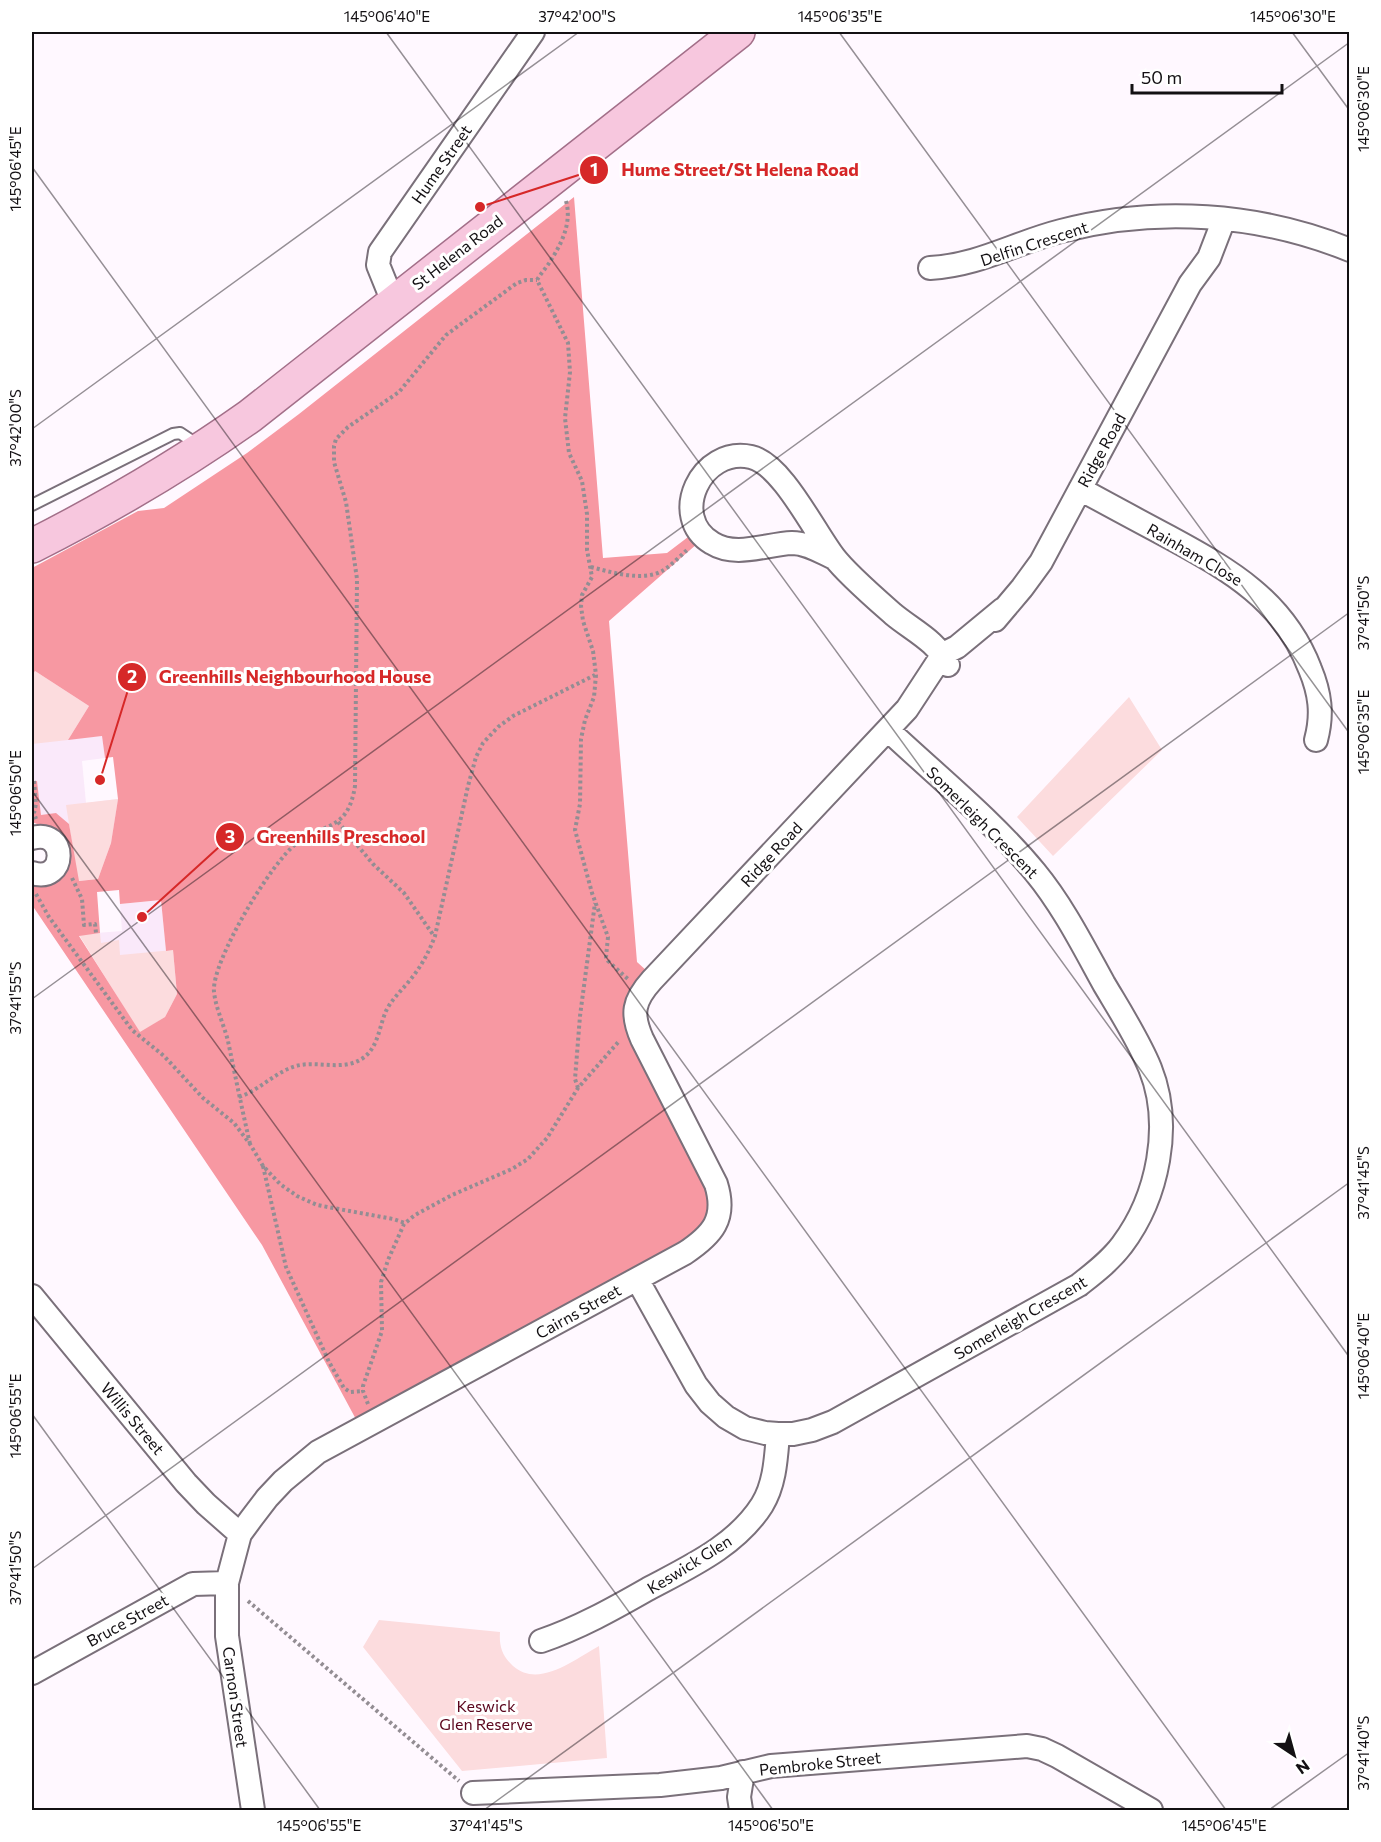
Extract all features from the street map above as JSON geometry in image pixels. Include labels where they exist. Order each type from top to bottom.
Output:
[{"type":"main road","name":"St Helena Road","points":[[32,546],[145,485],[250,416],[738,32]]},
{"type":"street","name":"Hume Street","points":[[393,302],[378,265],[380,252],[533,32]]},
{"type":"street","name":"Delfin Crescent","points":[[930,268],[954,267],[1061,231],[1098,223],[1171,215],[1262,224],[1298,232],[1350,250]]},
{"type":"street","name":"Ridge Road","points":[[640,996],[907,709],[932,689],[942,660],[966,654],[976,645],[1028,582],[1041,562],[1190,284],[1202,246],[1215,218]]},
{"type":"street","points":[[834,558],[806,545],[792,543],[735,550],[712,544],[703,537],[692,514],[693,493],[701,475],[719,461],[735,456],[751,457],[766,463],[781,479],[834,558],[893,614],[920,634],[942,660]]},
{"type":"street","name":"Rainham Close","points":[[1080,489],[1242,579],[1271,606],[1295,638],[1313,675],[1321,712],[1316,740]]},
{"type":"street","name":"Somerleigh Crescent","points":[[637,1279],[696,1385],[710,1403],[726,1417],[745,1428],[765,1433],[793,1434],[832,1422],[1078,1285],[1107,1262],[1131,1232],[1147,1200],[1158,1161],[1159,1106],[1150,1069],[1063,912],[1035,872],[1011,846],[888,730]]},
{"type":"street","points":[[32,838],[50,839],[58,849],[59,855],[51,872],[39,875],[32,873]]},
{"type":"street","points":[[635,1023],[634,1012],[640,996]]},
{"type":"street","name":"Cairns Street","points":[[240,1534],[267,1498],[318,1452],[685,1253],[708,1236],[717,1221],[720,1202],[712,1173],[635,1023]]},
{"type":"street","name":"Willis Street","points":[[32,1296],[186,1483],[240,1534]]},
{"type":"street","name":"Keswick Glen","points":[[541,1641],[571,1631],[594,1619],[701,1560],[736,1535],[751,1520],[768,1493],[774,1469],[778,1434]]},
{"type":"street","points":[[227,1583],[240,1534]]},
{"type":"street","name":"Bruce Street","points":[[32,1673],[194,1584],[227,1583]]},
{"type":"street","name":"Carnon Street","points":[[227,1583],[227,1636],[253,1810]]},
{"type":"street","name":"Pembroke Street","points":[[473,1793],[660,1785],[721,1778],[771,1766],[1027,1746],[1042,1749],[1057,1756],[1151,1810]]},
{"type":"street","points":[[741,1810],[739,1797],[743,1772]]},
{"type":"lane","points":[[32,505],[173,434],[180,433],[203,449]]},
{"type":"path","points":[[537,280],[551,261],[566,231],[568,219],[566,201]]},
{"type":"path","points":[[537,280],[568,343],[570,372],[565,418],[569,453],[582,480],[587,514],[587,550],[592,577],[582,596],[581,606],[583,621],[594,651],[596,675],[594,697],[581,739],[580,804],[575,824],[595,902],[608,937],[606,957],[640,996]]},
{"type":"path","points":[[250,1143],[227,1038],[214,992],[217,975],[242,918],[283,856],[298,843],[338,822],[351,805],[355,786],[357,579],[346,502],[334,462],[336,439],[348,427],[399,392],[440,342],[463,322],[516,283],[537,280]]},
{"type":"path","points":[[590,567],[626,575],[656,574],[691,546]]},
{"type":"path","points":[[239,1097],[254,1091],[283,1071],[297,1066],[346,1064],[357,1062],[367,1055],[375,1044],[386,1011],[396,995],[418,971],[435,936],[468,786],[476,757],[483,743],[498,727],[513,716],[596,675]]},
{"type":"path","points":[[338,822],[373,864],[404,892],[435,936]]},
{"type":"path","points":[[32,873],[40,905],[132,1030],[164,1056],[203,1098],[234,1123],[250,1143],[263,1166],[280,1184],[306,1201],[405,1223]]},
{"type":"path","points":[[578,1088],[575,1079],[580,1016],[595,902]]},
{"type":"path","points":[[377,1420],[363,1391],[382,1331],[381,1282],[396,1239],[405,1223],[452,1195],[512,1169],[528,1159],[547,1138],[578,1088],[635,1023]]},
{"type":"path","points":[[263,1166],[288,1274],[344,1388],[350,1392],[363,1391]]},
{"type":"path","points":[[227,1583],[473,1793]]},
{"type":"shaded area","points":[[574,197],[603,558],[667,553],[692,534],[698,543],[609,621],[637,962],[648,972],[633,990],[712,1193],[703,1231],[358,1423],[262,1245],[32,905],[32,884],[54,880],[47,828],[32,822],[32,782],[37,781],[41,815],[56,813],[69,824],[79,881],[98,879],[111,843],[118,799],[113,757],[105,758],[102,736],[68,740],[89,706],[35,671],[32,676],[32,568],[138,511],[164,508],[247,453]],"holes":[[[119,890],[120,904],[161,900],[166,951],[173,950],[177,994],[165,1017],[140,1032],[79,936],[100,933],[97,892]]]},
{"type":"shaded area","points":[[32,676],[68,739],[102,736],[105,758],[82,761],[86,803],[118,799],[111,843],[41,815],[37,782],[32,782]]},
{"type":"shaded area","points":[[161,900],[166,951],[140,1033],[96,933],[122,931],[120,904]]},
{"type":"green space","points":[[35,671],[89,706],[68,740],[32,744],[32,676]]},
{"type":"green space","points":[[1129,697],[1162,750],[1053,856],[1017,817]]},
{"type":"green space","points":[[118,799],[111,843],[98,879],[78,881],[66,805]]},
{"type":"green space","points":[[100,933],[101,943],[119,940],[120,955],[173,950],[177,994],[165,1017],[140,1033],[79,935]]},
{"type":"green space","name":"Keswick Glen Reserve","points":[[379,1620],[500,1632],[500,1642],[506,1658],[523,1672],[534,1674],[557,1670],[599,1646],[607,1758],[462,1771],[363,1647]]},
{"type":"place","name":"Hume Street/St Helena Road","points":[[480,207]]},
{"type":"place","name":"Greenhills Neighbourhood House","points":[[100,780]]},
{"type":"place","name":"Greenhills Preschool","points":[[142,917]]}]
